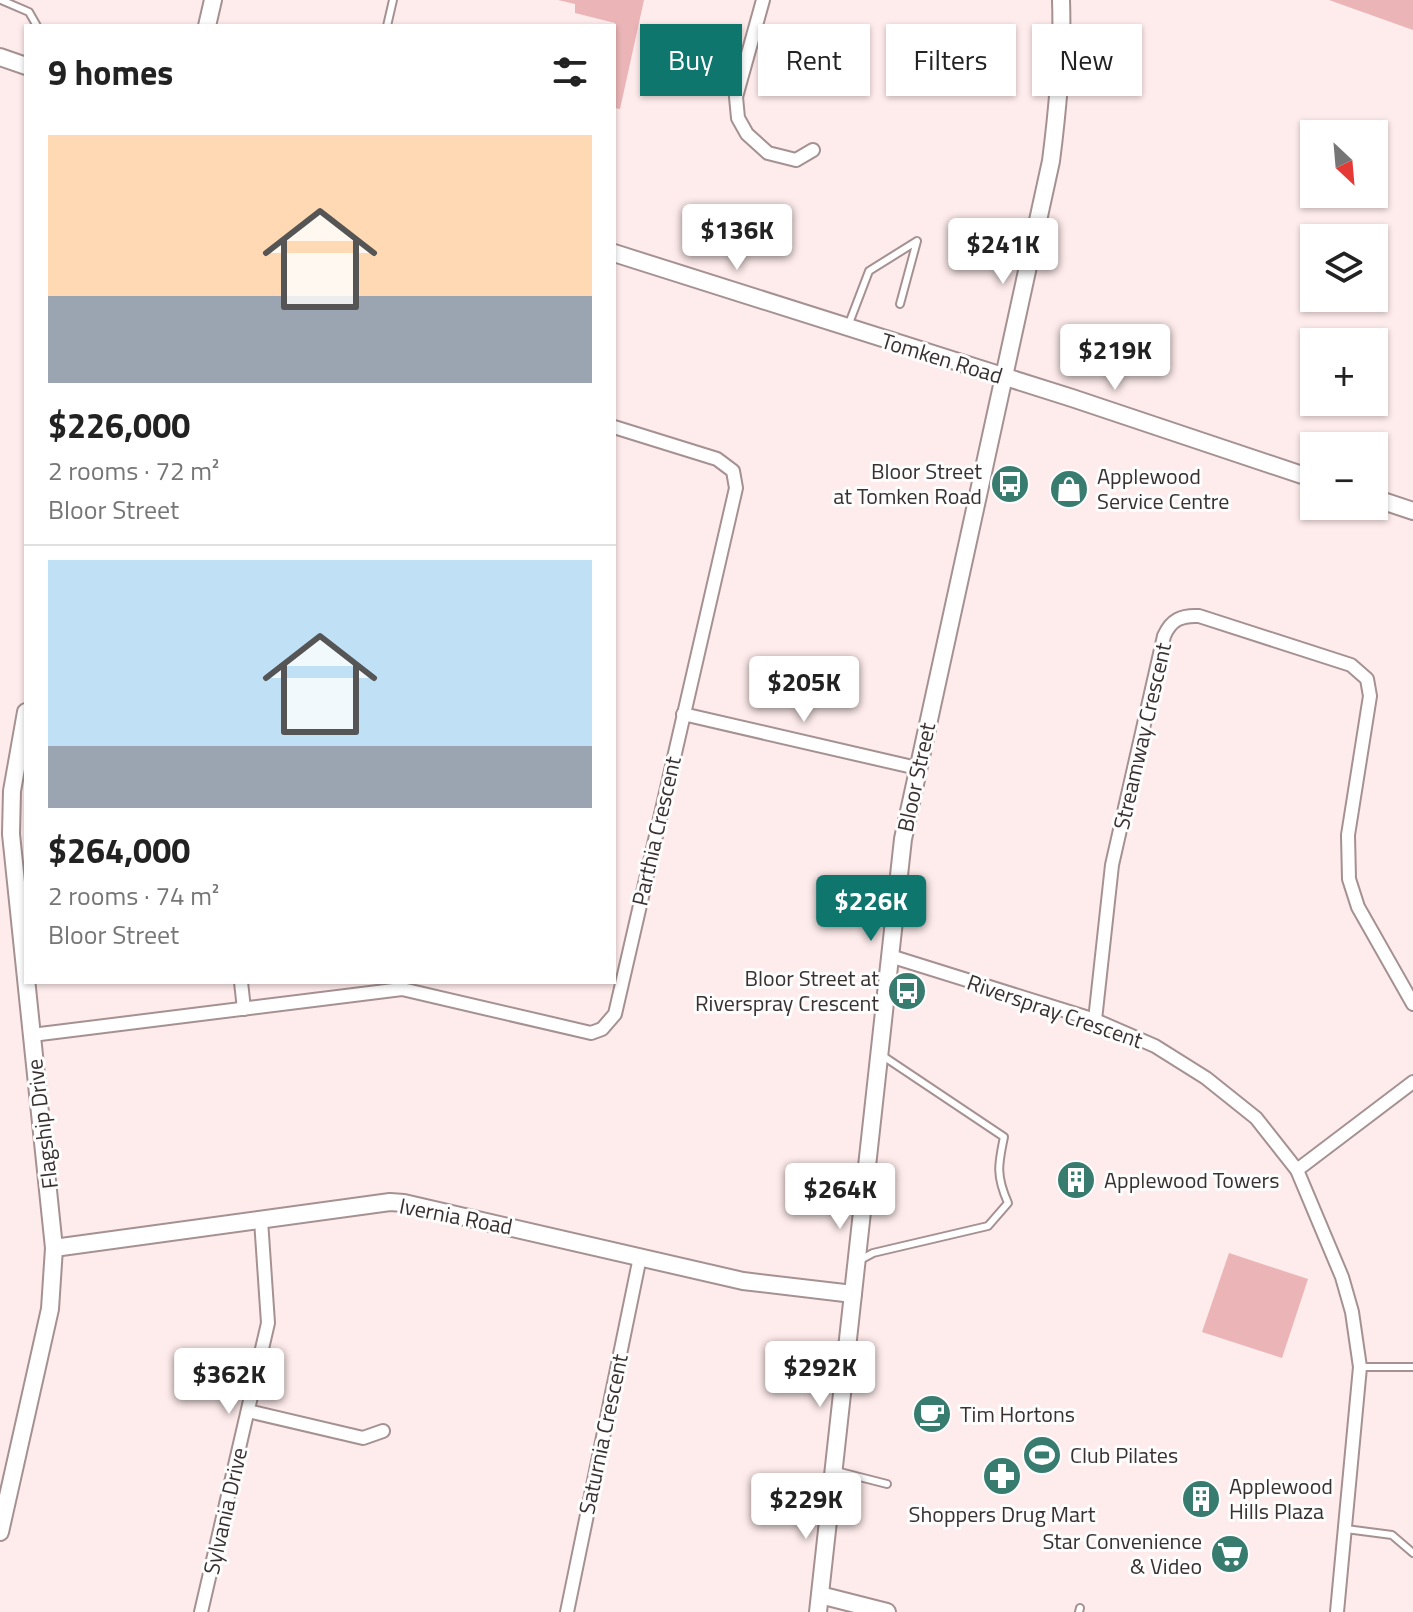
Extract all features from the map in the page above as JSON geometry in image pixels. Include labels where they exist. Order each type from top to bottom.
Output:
[{"type":"street","points":[[207,24],[213,0]]},
{"type":"street","points":[[763,0],[736,97],[738,118],[747,134],[768,153],[796,160],[813,150]]},
{"type":"street","name":"Bloor Street","points":[[819,1604],[903,839],[1051,161],[1059,99],[1061,0]]},
{"type":"street","points":[[0,57],[24,65]]},
{"type":"street","name":"Tomken Road","points":[[616,254],[1003,376],[1300,474]]},
{"type":"street","name":"Parthia Crescent","points":[[32,1035],[403,986],[591,1033],[602,1029],[615,1014],[736,479],[733,471],[717,459],[616,428]]},
{"type":"street","points":[[1388,503],[1413,511]]},
{"type":"street","name":"Streamway Crescent","points":[[1095,1020],[1112,865],[1164,636],[1175,620],[1185,615],[1199,616],[1351,665],[1367,679],[1370,696],[1348,835],[1349,879],[1358,907],[1413,1004]]},
{"type":"street","points":[[683,714],[917,768]]},
{"type":"street","name":"Flagship Drive","points":[[24,723],[5,834],[24,975]]},
{"type":"street","name":"Riverspray Crescent","points":[[890,956],[1095,1020],[1155,1046],[1206,1078],[1256,1118],[1297,1170],[1342,1277],[1352,1312],[1360,1367],[1337,1612]]},
{"type":"street","name":"Flagship Drive","points":[[0,1532],[50,1309],[54,1248],[25,984]]},
{"type":"street","points":[[241,984],[244,1009]]},
{"type":"street","points":[[1297,1170],[1413,1082]]},
{"type":"street","name":"Ivernia Road","points":[[54,1248],[390,1202],[743,1281],[853,1294]]},
{"type":"street","name":"Sylvania Drive","points":[[201,1612],[268,1323],[261,1220]]},
{"type":"street","name":"Saturnia Crescent","points":[[567,1612],[640,1257]]},
{"type":"street","points":[[248,1411],[363,1438],[383,1431]]},
{"type":"street","points":[[819,1604],[887,1612]]},
{"type":"lane","points":[[1,0],[29,12],[36,24]]},
{"type":"lane","points":[[387,24],[393,0]]},
{"type":"lane","points":[[847,328],[869,271],[917,241],[900,304]]},
{"type":"lane","points":[[857,1262],[873,1253],[988,1226],[1008,1203],[999,1185],[997,1166],[1004,1137],[880,1054]]},
{"type":"lane","points":[[1360,1367],[1413,1367]]},
{"type":"lane","points":[[834,1470],[887,1484]]},
{"type":"lane","points":[[1346,1529],[1392,1535],[1413,1553]]},
{"type":"shaded area","points":[[558,0],[644,0],[620,109],[616,108],[616,24],[575,13],[575,4]]},
{"type":"shaded area","points":[[1329,0],[1413,0],[1413,30]]},
{"type":"shaded area","points":[[1229,1253],[1308,1279],[1282,1358],[1202,1332]]},
{"type":"place","name":"Bloor Street at Tomken Road","points":[[1010,484]]},
{"type":"place","name":"Applewood Service Centre","points":[[1069,489]]},
{"type":"place","name":"Bloor Street at Riverspray Crescent","points":[[907,991]]},
{"type":"place","name":"Applewood Towers","points":[[1076,1180]]},
{"type":"place","name":"Tim Hortons","points":[[932,1414]]},
{"type":"place","name":"Club Pilates","points":[[1042,1455]]},
{"type":"place","name":"Shoppers Drug Mart","points":[[1002,1476]]},
{"type":"place","name":"Applewood Hills Plaza","points":[[1201,1499]]},
{"type":"place","name":"Star Convenience & Video","points":[[1230,1554]]}]
